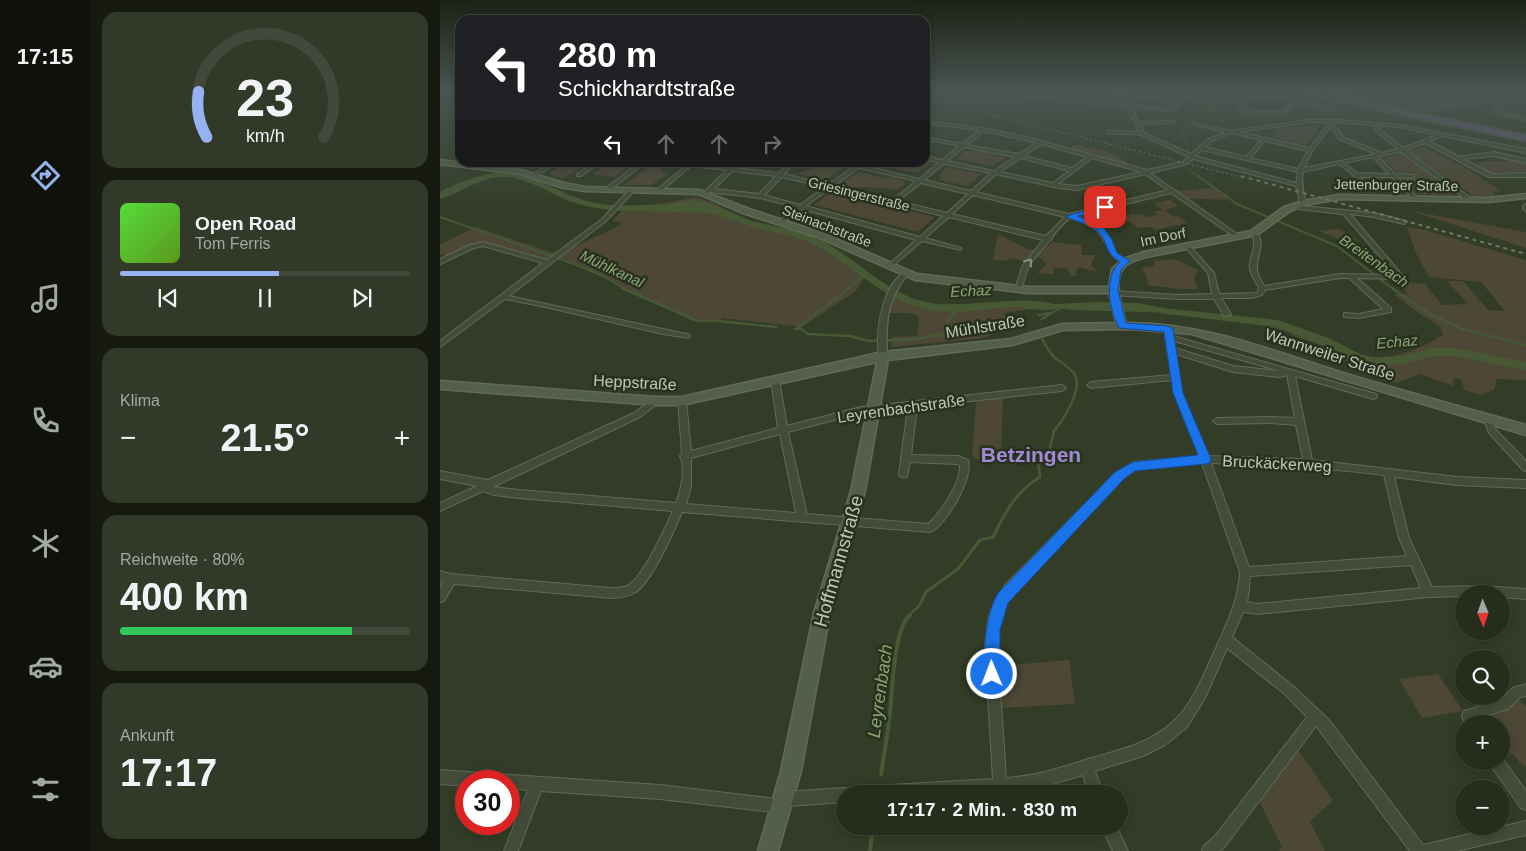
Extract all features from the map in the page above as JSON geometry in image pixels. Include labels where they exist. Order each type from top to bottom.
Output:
[{"type":"highway","points":[[1493,130],[1526,136]]},
{"type":"highway","points":[[1495,130],[1526,136]]},
{"type":"street","points":[[894,202],[982,130]]},
{"type":"street","points":[[986,130],[1041,142],[1144,171],[1172,191],[1246,235],[1258,239],[1253,269],[1262,292],[1256,295],[1178,297],[1114,295],[1122,326]]},
{"type":"street","points":[[1140,130],[1142,134]]},
{"type":"street","points":[[1221,130],[1312,150]]},
{"type":"street","points":[[930,159],[1077,188],[1181,164],[1193,157],[1201,148],[1215,138],[1231,132],[1247,130]]},
{"type":"street","points":[[1303,203],[1298,185],[1299,171],[1326,130]]},
{"type":"street","points":[[1336,130],[1339,137],[1382,154]]},
{"type":"street","points":[[1378,130],[1470,200]]},
{"type":"street","points":[[1419,130],[1526,151]]},
{"type":"street","points":[[1109,132],[1142,134],[1193,157],[1298,185]]},
{"type":"street","points":[[1201,148],[1299,171],[1402,150],[1443,134]]},
{"type":"street","points":[[930,139],[1019,156],[1073,170]]},
{"type":"street","points":[[1247,159],[1264,139]]},
{"type":"street","points":[[1425,141],[1459,158],[1488,176],[1526,175]]},
{"type":"street","points":[[889,266],[996,172],[1041,142]]},
{"type":"street","points":[[1459,158],[1494,154],[1526,161]]},
{"type":"street","points":[[1374,155],[1415,198]]},
{"type":"street","points":[[1054,184],[1091,156]]},
{"type":"street","name":"Steinachstraße","points":[[440,162],[455,164]]},
{"type":"street","points":[[1340,164],[1356,175],[1367,188]]},
{"type":"street","name":"Steinachstraße","points":[[479,167],[518,172],[577,188],[691,190],[707,192],[746,211],[827,238],[905,274],[919,277],[1018,289],[1114,295]]},
{"type":"street","points":[[533,176],[548,167]]},
{"type":"street","points":[[579,175],[591,167]]},
{"type":"street","points":[[608,190],[638,167]]},
{"type":"street","points":[[659,190],[688,167]]},
{"type":"street","name":"Griesingerstraße","points":[[716,167],[781,175],[1049,239]]},
{"type":"street","points":[[707,192],[734,167]]},
{"type":"street","points":[[760,196],[788,167]]},
{"type":"street","points":[[780,222],[856,167]]},
{"type":"street","points":[[871,167],[920,181],[1086,221],[1101,230],[1114,254],[1126,261]]},
{"type":"street","points":[[1356,175],[1412,176]]},
{"type":"street","points":[[440,345],[506,297],[604,220],[632,190]]},
{"type":"street","points":[[1018,289],[1024,269],[1057,227],[1070,216],[1172,191]]},
{"type":"street","points":[[707,192],[760,196],[959,249]]},
{"type":"street","name":"Jettenburger Straße","points":[[1246,235],[1291,207],[1339,197],[1470,200],[1526,197]]},
{"type":"street","points":[[1291,207],[1378,215],[1404,222]]},
{"type":"street","points":[[1262,288],[1352,276],[1401,277],[1354,226],[1345,212]]},
{"type":"street","name":"Im Dorf","points":[[1114,295],[1117,269],[1126,261],[1144,254],[1246,235]]},
{"type":"street","points":[[440,262],[472,246],[487,244],[554,260]]},
{"type":"street","points":[[1187,246],[1211,272],[1217,296],[1227,314]]},
{"type":"street","name":"Hoffmannstraße","points":[[768,851],[791,771],[822,612],[858,491],[875,409],[883,346],[884,314],[894,288],[905,274]]},
{"type":"street","points":[[1347,315],[1359,316],[1388,310],[1352,276]]},
{"type":"street","points":[[506,297],[550,304],[618,323],[686,336]]},
{"type":"street","name":"Mühlstraße","points":[[883,346],[1007,342],[1062,327],[1122,326]]},
{"type":"street","name":"Wannweiler Straße","points":[[1122,326],[1169,333],[1203,333],[1248,345],[1354,380],[1526,430]]},
{"type":"street","points":[[1000,785],[1039,781],[1087,768],[1138,751],[1160,740],[1182,722],[1201,694],[1240,606],[1245,572],[1206,459],[1178,393],[1169,333]]},
{"type":"street","points":[[1169,333],[1187,341],[1373,396]]},
{"type":"street","name":"Heppstraße","points":[[440,385],[654,402],[682,402],[775,380],[883,346]]},
{"type":"street","points":[[1172,350],[1233,370],[1280,374],[1290,372]]},
{"type":"street","points":[[1290,372],[1308,463]]},
{"type":"street","points":[[1091,385],[1175,377]]},
{"type":"street","points":[[775,380],[783,429],[798,494],[800,518]]},
{"type":"street","name":"Leyrenbachstraße","points":[[685,456],[783,429],[875,409],[1062,388]]},
{"type":"street","points":[[440,507],[637,415],[654,402]]},
{"type":"street","points":[[440,597],[445,578],[611,593],[622,593],[630,590],[643,577],[680,508],[686,488],[682,402]]},
{"type":"street","points":[[904,474],[913,405]]},
{"type":"street","points":[[1488,419],[1492,431],[1526,468]]},
{"type":"street","points":[[1217,421],[1277,420],[1300,422]]},
{"type":"street","points":[[440,475],[486,485],[490,490],[505,493],[925,528],[936,523],[966,474],[966,463],[953,459],[906,458]]},
{"type":"street","name":"Bruckäckerweg","points":[[1000,785],[992,646],[994,619],[1003,598],[1062,534],[1128,468],[1206,459],[1308,463],[1474,482],[1526,484]]},
{"type":"street","points":[[1388,472],[1402,530],[1429,592]]},
{"type":"street","points":[[1245,572],[1414,560]]},
{"type":"street","points":[[1240,606],[1257,609],[1429,592],[1483,591],[1526,594]]},
{"type":"street","points":[[1224,639],[1290,691],[1315,716],[1419,851]]},
{"type":"street","points":[[1468,715],[1504,704],[1517,692],[1526,690]]},
{"type":"street","points":[[1209,851],[1221,840],[1315,716]]},
{"type":"street","points":[[1087,768],[1093,785]]},
{"type":"street","points":[[1502,770],[1526,803]]},
{"type":"street","points":[[440,777],[783,803],[836,796]]},
{"type":"street","points":[[511,851],[537,783]]},
{"type":"street","points":[[1425,851],[1526,828]]},
{"type":"street","points":[[1113,835],[1121,851]]},
{"type":"shaded area","points":[[1275,130],[1319,130],[1305,145],[1272,137]]},
{"type":"shaded area","points":[[1465,130],[1478,130],[1526,139],[1526,141]]},
{"type":"shaded area","points":[[1074,145],[1110,153],[1123,159],[1126,163],[1119,163],[1070,148]]},
{"type":"shaded area","points":[[1425,147],[1469,170],[1501,191],[1492,192],[1497,196],[1473,196],[1408,151]]},
{"type":"shaded area","points":[[965,151],[980,151],[1006,158],[993,166],[957,159]]},
{"type":"shaded area","points":[[1402,153],[1457,195],[1418,194],[1384,159]]},
{"type":"shaded area","points":[[1510,160],[1526,163],[1526,171],[1491,173],[1473,163]]},
{"type":"shaded area","points":[[558,167],[583,167],[562,178],[548,174]]},
{"type":"shaded area","points":[[602,167],[628,167],[614,177],[593,174]]},
{"type":"shaded area","points":[[648,167],[661,167],[661,172],[668,174],[651,185],[624,185]]},
{"type":"shaded area","points":[[813,167],[844,168],[825,180],[798,174]]},
{"type":"shaded area","points":[[885,167],[926,167],[917,173]]},
{"type":"shaded area","points":[[947,167],[983,174],[967,186],[940,180],[941,173]]},
{"type":"shaded area","points":[[859,171],[886,179],[891,177],[905,181],[904,185],[897,190],[840,185]]},
{"type":"shaded area","points":[[1214,188],[1230,199],[1184,200],[1172,191]]},
{"type":"shaded area","points":[[832,192],[935,217],[918,232],[814,205]]},
{"type":"shaded area","points":[[695,197],[714,203],[756,225],[814,241],[849,263],[864,278],[856,291],[802,327],[722,318],[721,320],[697,321],[619,286],[603,275],[558,257],[549,263],[479,244],[451,256],[440,254],[440,245],[475,227],[557,254],[613,229],[622,223],[612,221],[622,211],[618,210],[621,207],[651,206]]},
{"type":"shaded area","points":[[696,200],[771,228],[766,231],[707,213],[642,211],[641,208]]},
{"type":"shaded area","points":[[1170,200],[1178,206],[1165,210],[1187,223],[1155,230],[1151,227],[1139,228],[1126,220],[1121,220],[1112,213],[1116,212],[1120,216],[1132,213],[1134,215],[1142,214],[1147,217],[1157,215],[1154,212],[1162,210],[1154,203]]},
{"type":"shaded area","points":[[1411,211],[1526,232],[1526,248]]},
{"type":"shaded area","points":[[1407,227],[1425,230],[1526,260],[1526,380],[1496,379],[1495,389],[1482,395],[1464,390],[1462,380],[1456,378],[1453,380],[1453,386],[1420,374],[1396,383],[1369,375],[1357,365],[1341,359],[1342,356],[1320,345],[1291,335],[1292,333],[1256,324],[1255,321],[1310,337],[1333,341],[1356,353],[1378,357],[1401,354],[1423,346],[1443,335],[1440,326],[1418,313],[1394,294],[1408,294],[1397,281],[1425,284],[1442,305],[1468,304],[1447,281],[1463,281],[1488,310],[1505,311],[1481,282],[1429,277],[1416,253]]},
{"type":"shaded area","points":[[1338,229],[1351,234],[1360,244],[1347,243],[1319,231]]},
{"type":"shaded area","points":[[998,234],[1025,248],[1034,250],[1025,261],[1010,258],[1007,261],[993,260]]},
{"type":"shaded area","points":[[1052,242],[1081,245],[1082,255],[1095,255],[1091,266],[1097,270],[1077,269],[1076,276],[1071,276],[1067,268],[1053,268],[1054,274],[1037,273],[1047,264],[1037,256]]},
{"type":"shaded area","points":[[1175,259],[1198,270],[1194,279],[1198,289],[1178,289],[1148,285],[1146,275],[1141,268],[1155,266],[1153,261]]},
{"type":"shaded area","points":[[891,293],[920,304],[960,310],[1032,305],[1030,309],[1004,313],[1006,321],[985,338],[891,347],[892,337],[917,336],[919,317],[910,313],[884,313]]},
{"type":"shaded area","points":[[1099,302],[1137,303],[1176,310],[1180,313],[1071,310],[1034,305]]},
{"type":"shaded area","points":[[1003,396],[1001,460],[976,459],[972,456],[976,399]]},
{"type":"shaded area","points":[[1069,660],[1075,704],[1001,708],[998,666]]},
{"type":"shaded area","points":[[1438,674],[1455,699],[1455,705],[1459,705],[1463,711],[1422,718],[1399,679]]},
{"type":"shaded area","points":[[1516,698],[1526,706],[1526,766],[1523,767],[1513,754],[1510,755],[1510,715],[1481,715],[1511,707]]},
{"type":"shaded area","points":[[1297,748],[1333,800],[1310,822],[1325,851],[1279,851],[1282,847],[1258,799]]},
{"type":"waterway","name":"Breitenbach","points":[[1183,130],[1182,134],[1190,151]]},
{"type":"waterway","points":[[529,171],[534,167]]},
{"type":"waterway","name":"Breitenbach","points":[[1188,169],[1200,178]]},
{"type":"waterway","name":"Echaz","points":[[440,196],[468,182],[489,176],[510,175],[520,177],[593,205],[624,208],[664,207]]},
{"type":"waterway","name":"Breitenbach","points":[[1198,176],[1237,204],[1337,246],[1393,289]]},
{"type":"waterway","name":"Mühlkanal","points":[[440,217],[574,264],[603,276],[625,289]]},
{"type":"waterway","name":"Echaz","points":[[753,224],[814,241],[836,253],[884,288],[911,301],[927,306],[949,309],[1014,304],[1052,307]]},
{"type":"waterway","points":[[847,289],[864,276]]},
{"type":"waterway","name":"Mühlkanal","points":[[622,288],[697,321],[719,321],[776,327]]},
{"type":"waterway","points":[[797,328],[849,288]]},
{"type":"waterway","name":"Breitenbach","points":[[1392,288],[1428,313],[1462,329],[1526,345]]},
{"type":"waterway","name":"Leyrenbach","points":[[1042,319],[1060,308]]},
{"type":"waterway","points":[[950,333],[947,323],[956,309]]},
{"type":"waterway","name":"Echaz","points":[[1163,311],[1278,324],[1327,342],[1358,358],[1374,362],[1402,360],[1435,352],[1453,352],[1526,366]]},
{"type":"waterway","name":"Leyrenbach","points":[[1039,315],[1050,313]]},
{"type":"waterway","name":"Mühlkanal","points":[[950,333],[993,325],[1008,317]]},
{"type":"waterway","name":"Mühlkanal","points":[[795,329],[801,329],[808,334],[850,336],[868,341],[916,339],[950,333]]},
{"type":"waterway","name":"Leyrenbach","points":[[1041,337],[1052,355],[1073,372],[1077,381],[1074,397],[1053,432]]},
{"type":"waterway","name":"Leyrenbach","points":[[908,616],[919,606],[926,592],[958,569],[980,540],[993,537],[1007,511],[1018,496],[1040,477],[1038,460],[1048,456],[1054,431]]},
{"type":"waterway","name":"Leyrenbach","points":[[881,774],[897,646],[904,623],[910,615]]},
{"type":"waterway","name":"Leyrenbach","points":[[870,851],[872,835]]},
{"type":"railway","points":[[1052,130],[1245,178]]},
{"type":"railway","points":[[1241,176],[1526,254]]},
{"type":"district","name":"Betzingen","points":[[1031,455]]},
{"type":"route","points":[[992,674],[994,619],[1003,598],[1009,589],[1119,476],[1133,466],[1206,459],[1178,393],[1168,329],[1122,326],[1113,290],[1117,269],[1126,261],[1116,257],[1101,230],[1086,221],[1070,216],[1105,207]]}]
